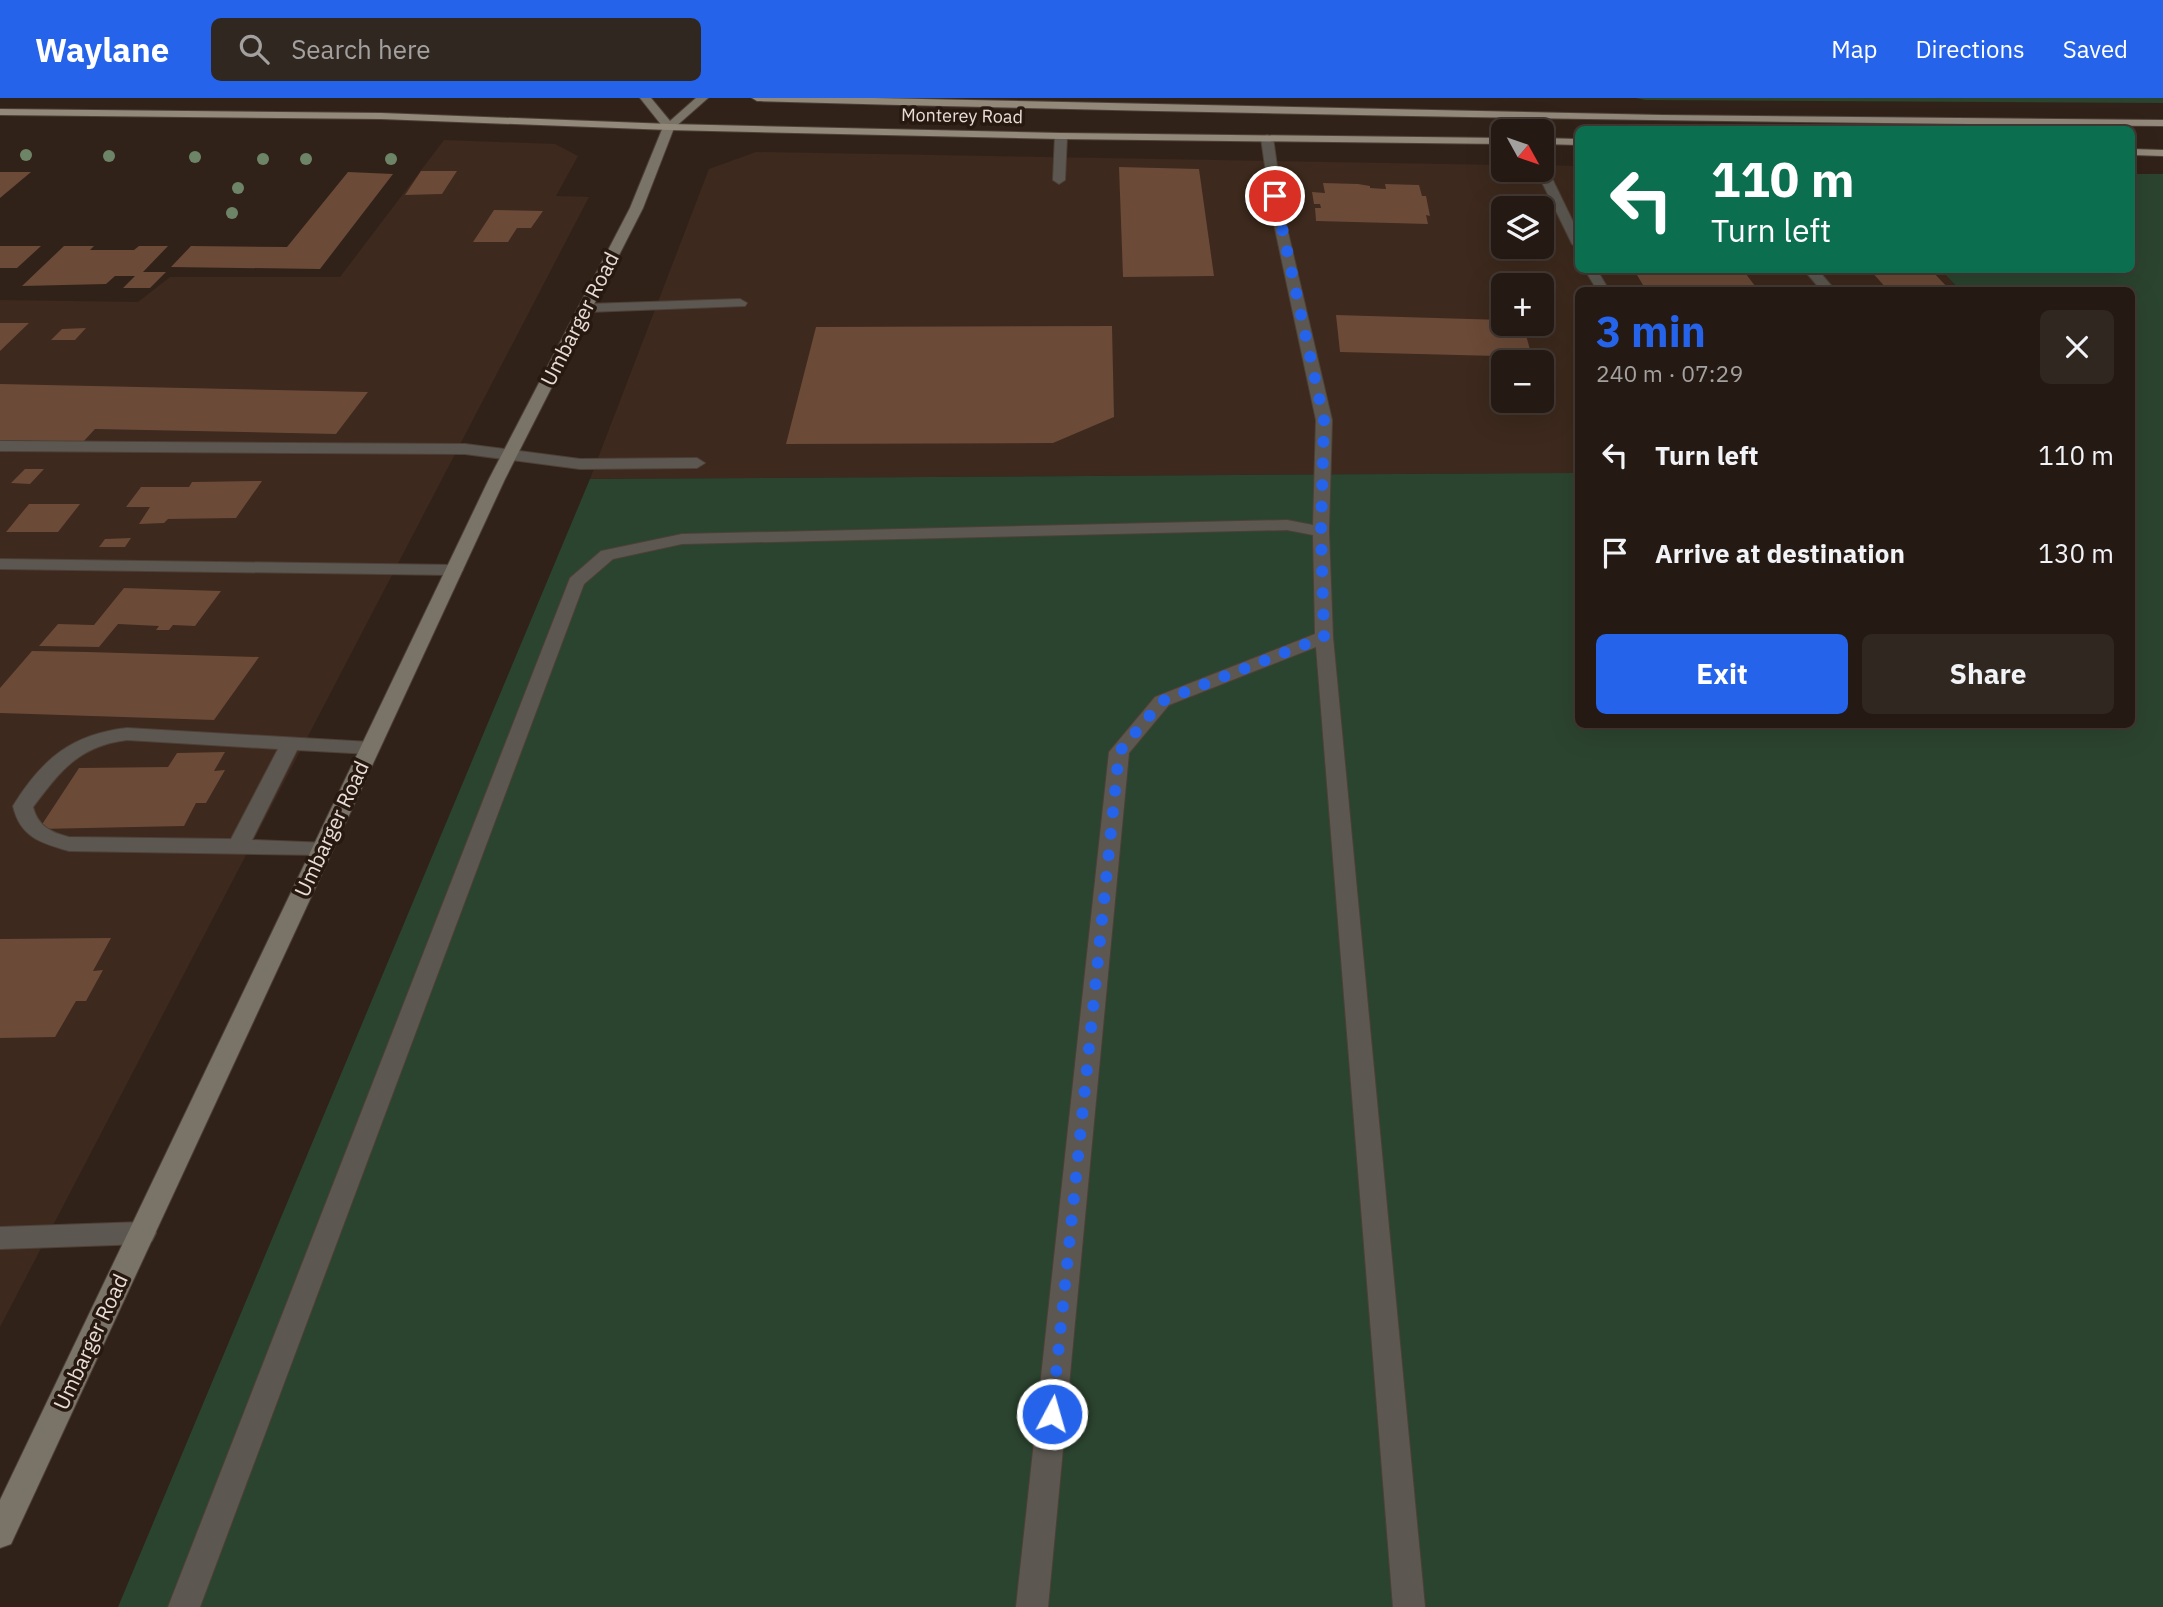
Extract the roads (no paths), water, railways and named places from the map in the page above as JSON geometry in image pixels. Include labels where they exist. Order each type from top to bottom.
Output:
[{"type":"main road","name":"Monterey Road","points":[[757,98],[1043,107],[2011,126],[2163,123]]},
{"type":"main road","name":"Monterey Road","points":[[0,112],[381,116],[670,127],[1061,136],[1491,141]]},
{"type":"main road","points":[[1554,141],[1575,142]]},
{"type":"main road","points":[[2135,152],[2163,153]]},
{"type":"street","points":[[645,98],[670,127],[703,98]]},
{"type":"street","name":"Umbarger Road","points":[[0,1533],[454,570],[510,455],[588,308],[632,216],[670,127]]},
{"type":"lane","points":[[1059,180],[1061,136]]},
{"type":"lane","points":[[1267,138],[1278,215],[1324,420],[1321,531],[1324,637],[1409,1607]]},
{"type":"lane","points":[[1548,182],[1575,238]]},
{"type":"lane","points":[[1814,273],[1825,287]]},
{"type":"lane","points":[[588,308],[740,303]]},
{"type":"lane","points":[[0,446],[465,449],[580,464],[697,463]]},
{"type":"lane","points":[[184,1607],[576,582],[607,555],[682,539],[1287,525],[1321,531]]},
{"type":"lane","points":[[0,564],[454,570]]},
{"type":"lane","points":[[1032,1607],[1119,752],[1162,701],[1324,637]]},
{"type":"lane","points":[[323,848],[69,844],[37,835],[25,820],[23,806],[58,760],[78,745],[104,735],[127,734],[370,748]]},
{"type":"lane","points":[[238,847],[291,743]]},
{"type":"lane","points":[[0,1238],[143,1233]]}]
